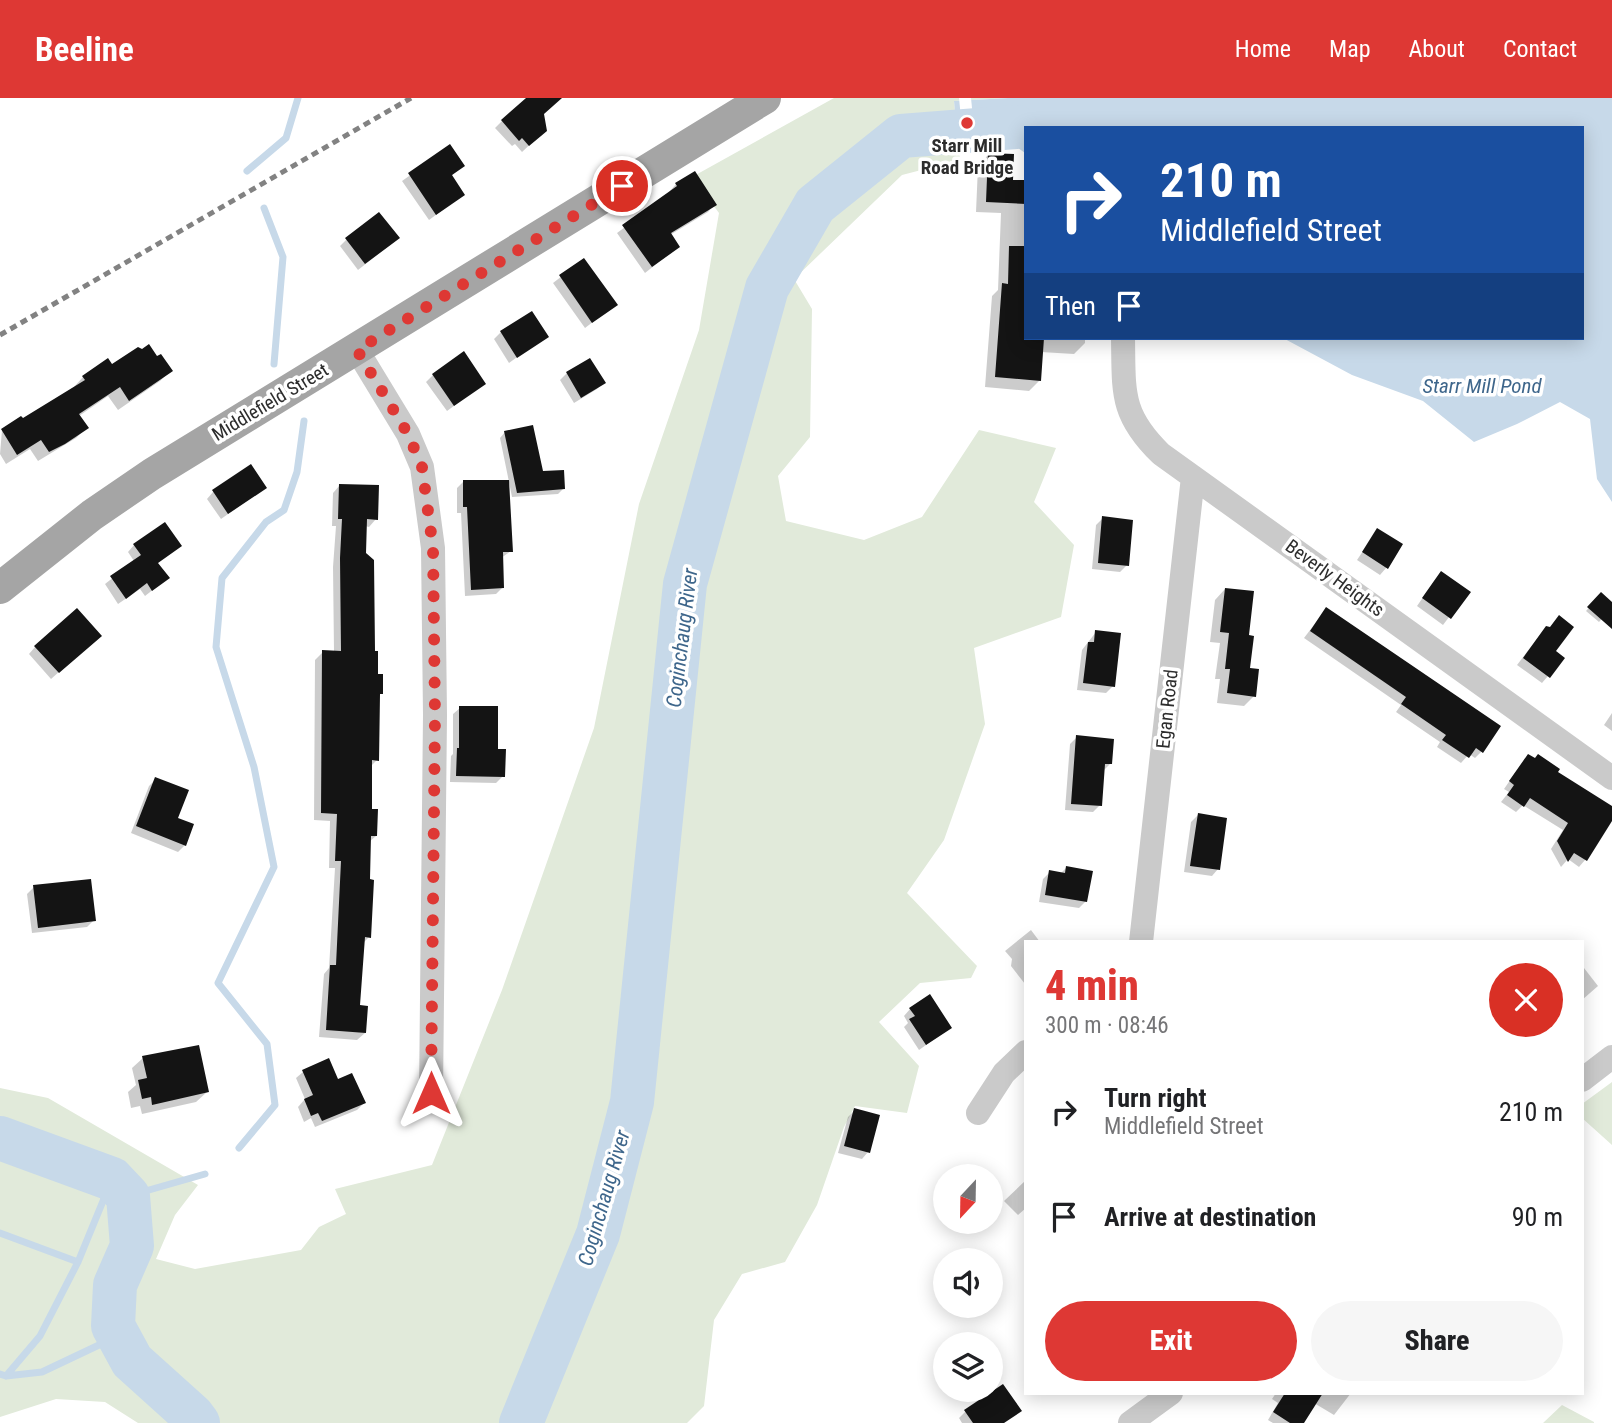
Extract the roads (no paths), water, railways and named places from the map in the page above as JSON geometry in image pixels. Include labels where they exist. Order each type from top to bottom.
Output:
[{"type":"main road","name":"Middlefield Street","points":[[0,588],[92,515],[152,474],[765,98]]},
{"type":"street","name":"Beverly Heights","points":[[1123,340],[1124,385],[1128,410],[1142,435],[1161,454],[1612,778]]},
{"type":"street","points":[[357,350],[408,434],[422,467],[433,548],[435,715],[431,1093]]},
{"type":"street","name":"Egan Road","points":[[1141,940],[1193,477]]},
{"type":"street","points":[[978,1113],[1004,1073],[1024,1054]]},
{"type":"street","points":[[1584,1078],[1612,1056]]},
{"type":"street","points":[[1130,1423],[1168,1395]]},
{"type":"water","name":"Starr Mill Pond","points":[[1008,98],[1612,98],[1612,502],[1597,479],[1590,419],[1560,402],[1474,442],[1423,401],[1352,375],[1287,340],[1584,340],[1584,126],[1024,126],[1024,152],[1014,145],[958,146],[954,101]]},
{"type":"waterway","points":[[247,171],[286,138],[298,98]]},
{"type":"waterway","name":"Coginchaug River","points":[[521,1423],[598,1234],[632,1102],[685,584],[767,288],[815,205],[901,136],[1016,127]]},
{"type":"waterway","points":[[264,208],[283,257],[274,364]]},
{"type":"waterway","points":[[239,1148],[275,1105],[267,1044],[218,983],[274,867],[254,767],[216,647],[222,578],[266,522],[284,510],[297,472],[304,421]]},
{"type":"waterway","name":"Coginchaug River","points":[[0,1138],[112,1179],[128,1196],[132,1246],[115,1285],[113,1326],[132,1361],[198,1423]]},
{"type":"waterway","points":[[128,1196],[205,1174]]},
{"type":"waterway","points":[[0,1233],[78,1262],[112,1179]]},
{"type":"waterway","points":[[6,1376],[40,1336],[78,1262]]},
{"type":"waterway","points":[[0,1374],[6,1376],[42,1372],[118,1336]]},
{"type":"railway","points":[[0,335],[411,98]]},
{"type":"place","name":"Starr Mill Road Bridge","points":[[967,123]]}]
